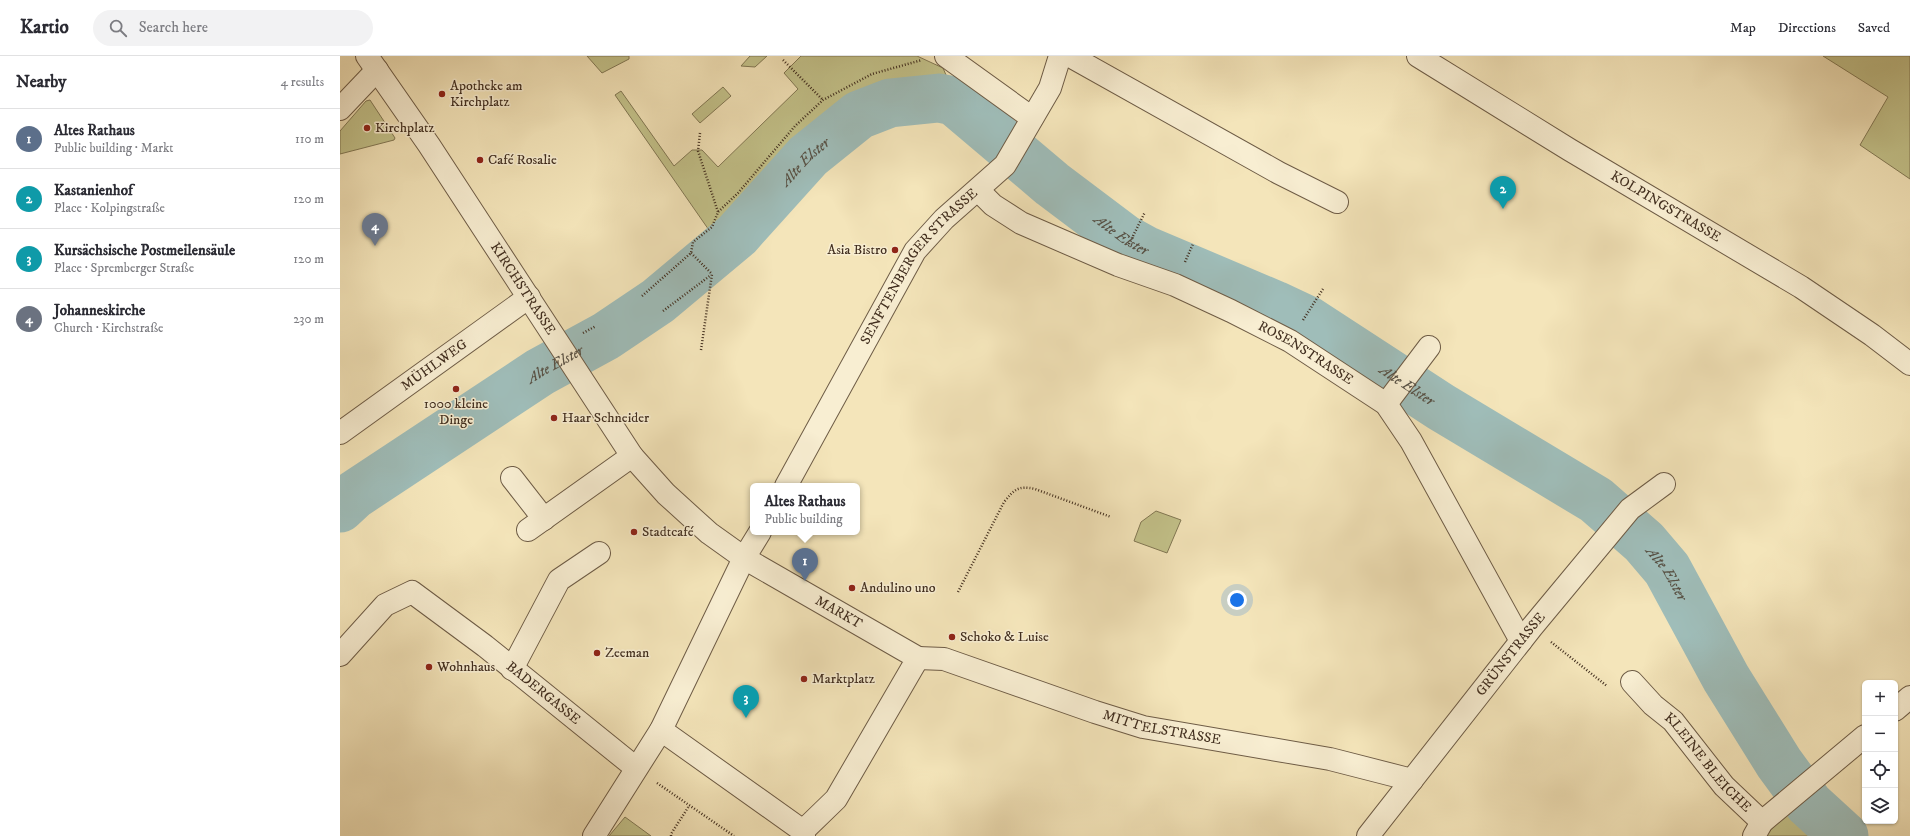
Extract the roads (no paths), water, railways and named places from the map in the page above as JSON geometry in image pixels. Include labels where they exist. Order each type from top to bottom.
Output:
[{"type":"street","name":"SENFTENBERGER STRASSE","points":[[788,483],[915,251],[944,219],[1005,165],[1050,88],[1060,56]]},
{"type":"street","points":[[1070,56],[1272,169],[1337,202]]},
{"type":"street","name":"KOLPINGSTRASSE","points":[[1418,56],[1570,150],[1801,287],[1872,335],[1910,364]]},
{"type":"street","points":[[936,57],[1028,126]]},
{"type":"street","points":[[340,109],[372,63]]},
{"type":"street","name":"KIRCHSTRASSE","points":[[372,63],[429,145],[632,456],[685,513],[709,533],[744,558]]},
{"type":"street","name":"ROSENSTRASSE","points":[[978,190],[993,205],[1021,223],[1118,265],[1175,286],[1231,311],[1290,341],[1389,399],[1411,441],[1527,634]]},
{"type":"street","name":"MÜHLWEG","points":[[340,433],[529,297]]},
{"type":"street","points":[[1389,399],[1428,347]]},
{"type":"street","points":[[512,478],[536,525],[632,456]]},
{"type":"street","name":"GRÜNSTRASSE","points":[[1368,836],[1527,634],[1630,509],[1664,484]]},
{"type":"street","points":[[594,836],[661,730],[744,558],[758,535]]},
{"type":"street","points":[[512,669],[559,580],[599,553]]},
{"type":"street","name":"MARKT","points":[[744,558],[918,658]]},
{"type":"street","name":"BADERGASSE","points":[[340,655],[385,605],[412,592],[485,646],[636,768]]},
{"type":"street","points":[[661,730],[803,834],[836,799],[918,658]]},
{"type":"street","name":"MITTELSTRASSE","points":[[918,658],[944,659],[1088,710],[1143,727],[1330,759],[1412,780]]},
{"type":"street","name":"KLEINE BLEICHE","points":[[1632,682],[1653,705],[1673,721],[1758,829],[1784,803],[1862,739]]},
{"type":"street","points":[[1898,707],[1910,697]]},
{"type":"waterway","name":"Alte Elster","points":[[340,508],[354,495],[540,372],[606,336],[658,301],[737,235],[808,156],[859,115],[890,103],[939,98],[954,101],[1052,184],[1125,239],[1145,250],[1309,321],[1441,407],[1596,500],[1644,542],[1667,569],[1726,678],[1779,763],[1809,804],[1844,836]]},
{"type":"place","name":"Apotheke am Kirchplatz","points":[[442,94]]},
{"type":"place","name":"Kirchplatz","points":[[367,128]]},
{"type":"place","name":"Café Rosalie","points":[[480,160]]},
{"type":"place","name":"Kastanienhof","points":[[1503,209]]},
{"type":"place","name":"Johanneskirche","points":[[375,246]]},
{"type":"place","name":"Asia Bistro","points":[[895,250]]},
{"type":"place","name":"1000 kleine Dinge","points":[[456,389]]},
{"type":"place","name":"Haar Schneider","points":[[554,418]]},
{"type":"place","name":"Stadtcafé","points":[[634,532]]},
{"type":"place","name":"Altes Rathaus","points":[[805,581]]},
{"type":"place","name":"Andulino uno","points":[[852,588]]},
{"type":"place","name":"Schoko & Luise","points":[[952,637]]},
{"type":"place","name":"Zeeman","points":[[597,653]]},
{"type":"place","name":"Wohnhaus","points":[[429,667]]},
{"type":"place","name":"Marktplatz","points":[[804,679]]},
{"type":"place","name":"Kursächsische Postmeilensäule","points":[[746,718]]}]
